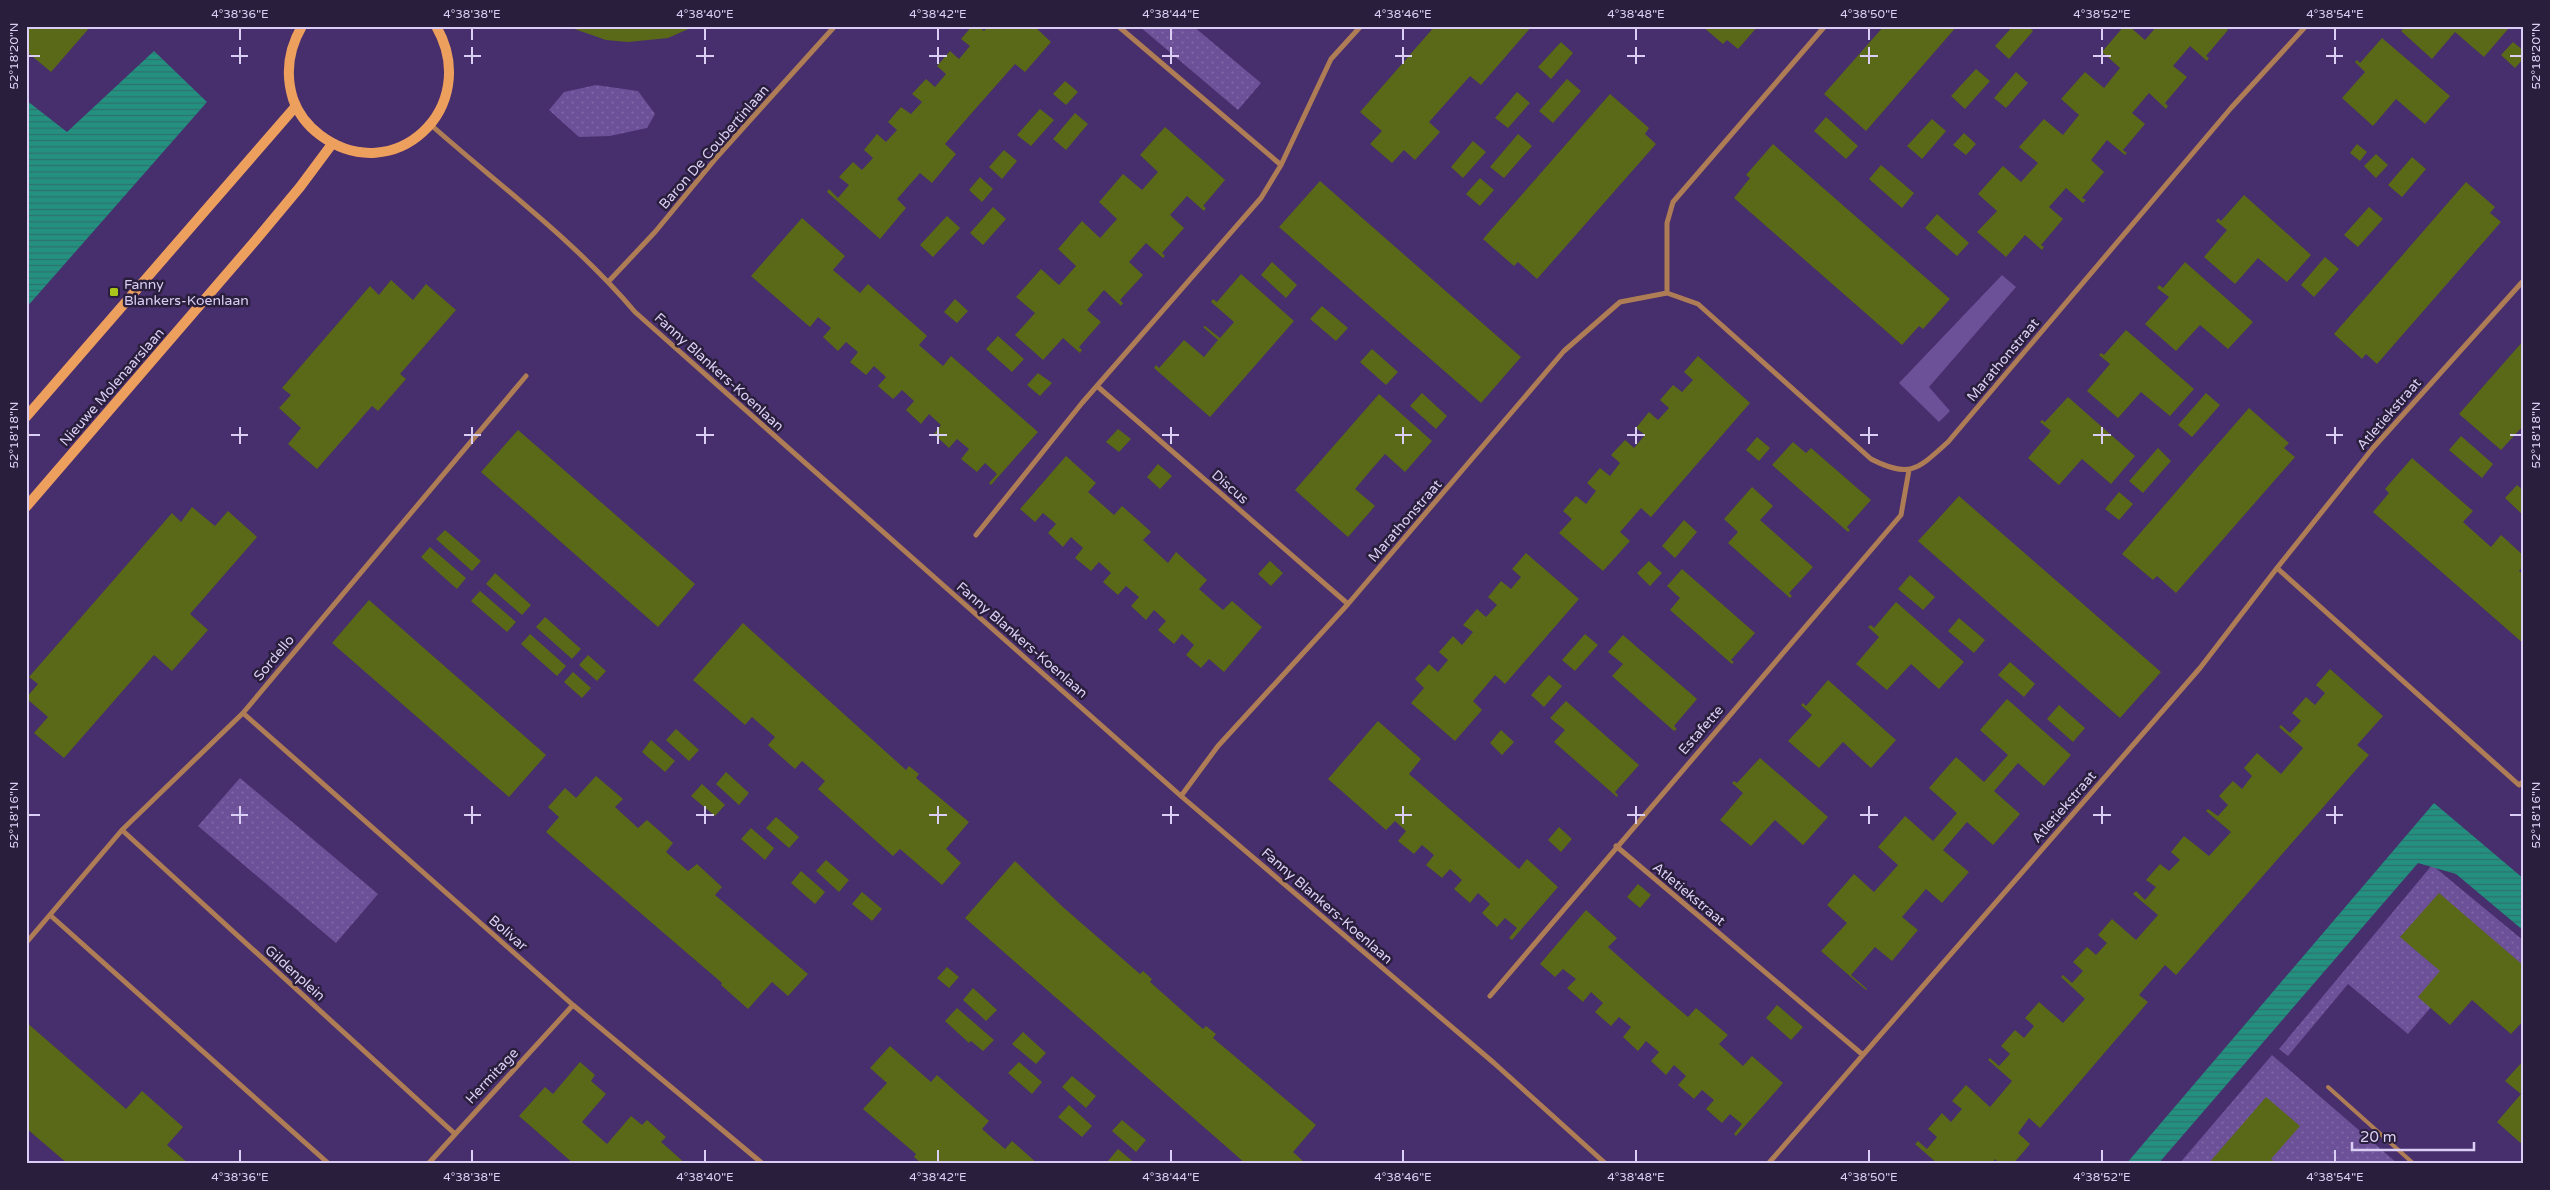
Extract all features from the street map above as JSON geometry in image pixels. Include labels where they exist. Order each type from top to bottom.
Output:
[{"type":"street","points":[[302,26],[294,40],[288,62],[289,85],[296,106],[311,128],[332,144],[358,152],[385,152],[410,142],[431,125],[446,100],[451,72],[446,44],[436,26]]},
{"type":"street","name":"Baron De Coubertinlaan","points":[[609,281],[655,232],[718,157],[835,26]]},
{"type":"street","points":[[1118,26],[1281,165]]},
{"type":"street","points":[[976,535],[1097,386],[1261,198],[1281,165],[1331,60],[1361,26]]},
{"type":"street","points":[[1826,26],[1673,202],[1667,223],[1667,293],[1698,304],[1871,459],[1892,470],[1909,470]]},
{"type":"street","name":"Marathonstraat","points":[[1909,470],[1926,461],[1948,442],[2231,108],[2306,26]]},
{"type":"street","points":[[26,417],[296,106]]},
{"type":"street","name":"Fanny Blankers-Koenlaan","points":[[431,125],[473,163],[552,228],[609,281],[642,318],[1181,796],[1494,1063],[1606,1164]]},
{"type":"street","name":"Nieuwe Molenaarslaan","points":[[26,507],[260,235],[332,144]]},
{"type":"street","name":"Atletiekstraat","points":[[1768,1164],[2200,668],[2373,448],[2524,280]]},
{"type":"street","name":"Marathonstraat","points":[[1181,796],[1218,746],[1348,604],[1564,351],[1620,302],[1667,293]]},
{"type":"street","name":"Sordello","points":[[26,943],[122,830],[243,713],[526,376]]},
{"type":"street","name":"Discus","points":[[1097,386],[1348,604]]},
{"type":"street","name":"Estafette","points":[[1490,996],[1616,846],[1901,515],[1909,470]]},
{"type":"street","points":[[2277,568],[2519,785],[2524,780]]},
{"type":"street","name":"Bolivar","points":[[243,713],[573,1006],[764,1164]]},
{"type":"street","name":"Gildenplein","points":[[122,830],[454,1133]]},
{"type":"street","name":"Atletiekstraat","points":[[1616,846],[1863,1055]]},
{"type":"street","points":[[50,915],[328,1164]]},
{"type":"street","name":"Hermitage","points":[[428,1164],[454,1133],[573,1006]]},
{"type":"lane","points":[[2328,1087],[2414,1164]]},
{"type":"shaded area","points":[[1139,26],[1193,26],[1261,83],[1238,110]]},
{"type":"shaded area","points":[[154,51],[207,102],[26,308],[26,100],[67,132]]},
{"type":"shaded area","points":[[596,85],[638,91],[655,114],[647,128],[610,136],[579,137],[549,110],[564,92]]},
{"type":"shaded area","points":[[2002,275],[2016,287],[1929,387],[1950,411],[1939,422],[1899,383]]},
{"type":"shaded area","points":[[240,778],[378,894],[336,943],[198,826]]},
{"type":"shaded area","points":[[2434,803],[2524,879],[2524,931],[2456,874],[2418,863],[2158,1164],[2126,1164]]},
{"type":"shaded area","points":[[2432,865],[2524,941],[2524,1008],[2469,963],[2408,1034],[2348,984],[2288,1056],[2279,1049]]},
{"type":"shaded area","points":[[2272,1055],[2398,1164],[2179,1164]]},
{"type":"building","points":[[26,26],[91,26],[51,72],[26,51]]},
{"type":"building","points":[[566,26],[695,26],[668,38],[628,42],[606,40]]},
{"type":"building","points":[[972,26],[978,26],[984,31],[988,26],[1034,26],[1051,42],[1025,72],[1015,64],[969,116],[945,144],[956,154],[932,183],[920,173],[897,199],[906,208],[880,239],[827,192],[829,189],[838,198],[849,185],[839,177],[853,162],[862,170],[873,158],[864,150],[877,134],[886,142],[897,130],[888,122],[901,107],[911,114],[922,102],[912,94],[926,79],[935,87],[946,74],[937,66],[950,51],[959,59],[970,46],[961,39]]},
{"type":"building","points":[[1435,26],[1532,26],[1481,85],[1470,76],[1429,122],[1440,132],[1415,160],[1404,150],[1392,163],[1370,144],[1382,131],[1360,112]]},
{"type":"building","points":[[1702,26],[1758,26],[1738,49],[1727,40],[1723,44]]},
{"type":"building","points":[[1884,26],[1957,26],[1866,131],[1824,94]]},
{"type":"building","points":[[2013,26],[2028,26],[2033,31],[2009,59],[1995,46]]},
{"type":"building","points":[[2124,26],[2129,26],[2145,40],[2157,26],[2224,26],[2228,30],[2206,56],[2209,58],[2207,61],[2190,46],[2173,66],[2187,77],[2165,103],[2168,106],[2166,109],[2149,93],[2132,113],[2145,124],[2123,150],[2127,153],[2125,155],[2107,140],[2091,160],[2104,172],[2082,198],[2086,200],[2083,203],[2066,188],[2049,207],[2063,219],[2041,245],[2044,247],[2042,250],[2025,235],[2006,257],[1977,232],[1997,211],[1978,194],[2003,166],[2021,182],[2038,163],[2019,147],[2044,119],[2063,135],[2079,115],[2061,99],[2085,72],[2104,88],[2120,68],[2102,52]]},
{"type":"building","points":[[2406,26],[2504,26],[2508,29],[2484,57],[2455,32],[2432,59],[2401,31]]},
{"type":"building","points":[[2382,38],[2450,96],[2425,124],[2396,99],[2373,126],[2342,98],[2365,72],[2355,62],[2357,60],[2360,63]]},
{"type":"building","points":[[1561,42],[1573,53],[1551,79],[1538,67]]},
{"type":"building","points":[[2513,42],[2524,51],[2524,58],[2515,68],[2501,55]]},
{"type":"building","points":[[1976,69],[1990,81],[1965,109],[1951,96]]},
{"type":"building","points":[[2016,72],[2028,83],[2006,108],[1994,98]]},
{"type":"building","points":[[1567,79],[1581,91],[1553,123],[1539,111]]},
{"type":"building","points":[[1065,81],[1078,92],[1066,105],[1053,94]]},
{"type":"building","points":[[1517,92],[1530,103],[1508,128],[1495,118]]},
{"type":"building","points":[[1610,94],[1649,128],[1645,134],[1656,144],[1537,279],[1518,262],[1514,266],[1483,239]]},
{"type":"building","points":[[1040,109],[1054,120],[1031,146],[1017,135]]},
{"type":"building","points":[[1075,113],[1088,124],[1066,150],[1053,139]]},
{"type":"building","points":[[1826,117],[1858,146],[1846,159],[1814,131]]},
{"type":"building","points":[[1932,119],[1946,131],[1922,159],[1907,146]]},
{"type":"building","points":[[1165,127],[1225,180],[1203,206],[1206,208],[1204,211],[1187,196],[1170,215],[1184,228],[1162,253],[1165,256],[1163,258],[1146,243],[1129,262],[1143,275],[1120,300],[1123,303],[1121,306],[1104,290],[1087,310],[1101,322],[1079,347],[1082,350],[1080,353],[1063,338],[1043,360],[1015,335],[1035,313],[1016,297],[1041,269],[1059,285],[1076,266],[1058,249],[1082,221],[1100,238],[1117,219],[1099,202],[1123,174],[1142,190],[1158,172],[1140,155]]},
{"type":"building","points":[[1964,133],[1976,144],[1966,155],[1953,145]]},
{"type":"building","points":[[1518,134],[1532,146],[1504,178],[1490,167]]},
{"type":"building","points":[[1473,141],[1486,152],[1463,178],[1451,167]]},
{"type":"building","points":[[1773,144],[1950,299],[1923,329],[1919,326],[1902,345],[1734,198],[1750,178],[1746,175]]},
{"type":"building","points":[[2357,144],[2367,152],[2360,161],[2350,153]]},
{"type":"building","points":[[1004,150],[1017,161],[1002,179],[989,167]]},
{"type":"building","points":[[2376,154],[2388,165],[2376,178],[2364,166]]},
{"type":"building","points":[[2412,157],[2426,169],[2402,197],[2388,185]]},
{"type":"building","points":[[1881,165],[1914,193],[1902,208],[1869,179]]},
{"type":"building","points":[[980,177],[993,189],[982,202],[969,190]]},
{"type":"building","points":[[1480,178],[1494,190],[1480,206],[1466,194]]},
{"type":"building","points":[[1320,181],[1521,357],[1481,403],[1279,227]]},
{"type":"building","points":[[2466,182],[2495,207],[2490,213],[2501,222],[2377,364],[2366,354],[2362,359],[2334,334]]},
{"type":"building","points":[[2244,195],[2311,255],[2287,282],[2258,258],[2235,284],[2204,257],[2227,230],[2216,221],[2218,218],[2221,221]]},
{"type":"building","points":[[993,207],[1006,219],[983,245],[970,233]]},
{"type":"building","points":[[2369,207],[2383,219],[2358,247],[2344,235]]},
{"type":"building","points":[[1937,214],[1969,243],[1957,256],[1925,228]]},
{"type":"building","points":[[947,216],[960,228],[933,257],[920,245]]},
{"type":"building","points":[[802,218],[845,256],[833,270],[860,293],[868,284],[927,336],[919,345],[943,366],[951,356],[1038,432],[991,485],[989,483],[997,474],[985,463],[977,472],[961,459],[969,449],[957,439],[949,448],[934,434],[941,425],[929,414],[921,424],[906,410],[914,401],[902,390],[893,399],[878,386],[886,377],[874,366],[866,375],[850,362],[858,352],[846,342],[838,351],[823,337],[831,328],[818,317],[810,327],[751,276]]},
{"type":"building","points":[[2325,257],[2339,269],[2314,297],[2301,285]]},
{"type":"building","points":[[1272,262],[1297,285],[1286,298],[1261,275]]},
{"type":"building","points":[[2185,262],[2253,322],[2228,349],[2200,325],[2176,351],[2145,324],[2169,297],[2157,288],[2159,285],[2163,288]]},
{"type":"building","points":[[1241,274],[1294,321],[1210,417],[1154,368],[1156,365],[1159,368],[1184,340],[1204,357],[1218,340],[1203,327],[1205,326],[1220,338],[1234,322],[1211,302],[1213,299],[1217,302]]},
{"type":"building","points":[[391,280],[413,300],[426,284],[456,310],[400,374],[406,379],[378,411],[372,406],[317,469],[288,444],[301,428],[279,408],[291,395],[282,388],[370,286],[379,295]]},
{"type":"building","points":[[955,299],[968,311],[957,323],[944,312]]},
{"type":"building","points":[[1322,306],[1348,328],[1336,341],[1310,319]]},
{"type":"building","points":[[2126,330],[2194,389],[2170,416],[2141,392],[2118,418],[2087,391],[2110,364],[2099,355],[2101,353],[2104,355]]},
{"type":"building","points":[[998,336],[1024,359],[1012,372],[986,349]]},
{"type":"building","points":[[2524,340],[2524,425],[2501,450],[2459,414]]},
{"type":"building","points":[[1372,349],[1398,372],[1386,385],[1360,362]]},
{"type":"building","points":[[1698,356],[1750,403],[1651,517],[1641,508],[1620,532],[1630,541],[1603,571],[1559,533],[1572,519],[1563,511],[1576,496],[1586,504],[1596,491],[1587,483],[1600,468],[1610,476],[1620,463],[1611,455],[1625,440],[1634,448],[1645,435],[1636,428],[1649,412],[1658,420],[1669,408],[1660,400],[1673,385],[1682,392],[1693,380],[1684,372]]},
{"type":"building","points":[[1038,373],[1052,383],[1040,396],[1027,385]]},
{"type":"building","points":[[1422,393],[1447,416],[1436,429],[1410,406]]},
{"type":"building","points":[[2206,393],[2220,405],[2192,437],[2178,425]]},
{"type":"building","points":[[1379,394],[1432,441],[1405,472],[1385,454],[1371,470],[1355,489],[1375,506],[1348,537],[1295,490]]},
{"type":"building","points":[[2068,397],[2135,456],[2111,484],[2082,459],[2059,485],[2028,458],[2051,431],[2040,422],[2042,420],[2045,422]]},
{"type":"building","points":[[2249,408],[2289,443],[2284,448],[2295,457],[2176,593],[2157,576],[2153,580],[2122,554]]},
{"type":"building","points":[[1118,429],[1131,439],[1119,452],[1106,442]]},
{"type":"building","points":[[518,430],[695,584],[658,627],[481,472]]},
{"type":"building","points":[[2461,436],[2493,464],[2482,478],[2449,450]]},
{"type":"building","points":[[1757,437],[1770,448],[1759,461],[1746,450]]},
{"type":"building","points":[[1793,442],[1806,453],[1811,448],[1871,500],[1847,527],[1850,530],[1848,532],[1772,465]]},
{"type":"building","points":[[2158,448],[2171,461],[2143,493],[2129,481]]},
{"type":"building","points":[[1066,456],[1096,483],[1088,492],[1114,515],[1122,506],[1151,532],[1143,540],[1168,563],[1176,552],[1207,580],[1199,589],[1223,610],[1232,601],[1262,627],[1224,672],[1209,659],[1201,668],[1186,655],[1194,645],[1182,634],[1174,644],[1158,630],[1166,621],[1154,610],[1146,620],[1131,606],[1139,597],[1126,586],[1118,595],[1103,582],[1111,573],[1099,562],[1091,571],[1075,558],[1083,548],[1071,537],[1063,547],[1048,533],[1056,524],[1043,513],[1035,522],[1020,509]]},
{"type":"building","points":[[2412,458],[2473,511],[2463,522],[2491,547],[2501,535],[2524,556],[2524,565],[2519,571],[2524,575],[2524,644],[2373,512],[2389,493],[2385,489]]},
{"type":"building","points":[[1158,464],[1172,476],[1160,489],[1147,477]]},
{"type":"building","points":[[2517,485],[2524,491],[2524,516],[2505,498]]},
{"type":"building","points":[[1752,487],[1773,506],[1760,520],[1813,567],[1789,593],[1792,596],[1790,598],[1728,543],[1738,532],[1724,519]]},
{"type":"building","points":[[2119,492],[2133,504],[2119,520],[2105,509]]},
{"type":"building","points":[[1959,496],[2161,672],[2120,718],[1918,541]]},
{"type":"building","points":[[192,507],[215,526],[228,511],[257,537],[190,614],[208,630],[172,671],[154,655],[64,758],[34,733],[48,717],[26,698],[38,684],[29,677],[172,513],[181,522]]},
{"type":"building","points":[[1684,520],[1697,532],[1675,558],[1662,546]]},
{"type":"building","points":[[445,530],[481,561],[472,571],[436,539]]},
{"type":"building","points":[[430,547],[466,578],[457,589],[421,557]]},
{"type":"building","points":[[1526,553],[1579,599],[1505,684],[1495,675],[1473,701],[1482,710],[1455,741],[1411,703],[1424,688],[1415,679],[1429,664],[1438,672],[1448,660],[1439,652],[1453,636],[1462,645],[1473,632],[1463,625],[1477,609],[1486,617],[1497,605],[1488,597],[1501,581],[1511,589],[1521,577],[1512,569]]},
{"type":"building","points":[[1270,561],[1283,573],[1271,586],[1258,574]]},
{"type":"building","points":[[1649,561],[1662,573],[1650,586],[1637,573]]},
{"type":"building","points":[[1682,569],[1755,633],[1731,660],[1734,662],[1732,664],[1670,610],[1680,598],[1667,586]]},
{"type":"building","points":[[495,573],[531,605],[522,615],[486,584]]},
{"type":"building","points":[[1910,575],[1935,597],[1923,610],[1898,589]]},
{"type":"building","points":[[480,591],[516,622],[507,632],[471,601]]},
{"type":"building","points":[[369,600],[546,755],[509,797],[332,643]]},
{"type":"building","points":[[1896,602],[1964,662],[1939,689],[1911,664],[1887,690],[1856,664],[1879,637],[1868,627],[1871,625],[1874,628]]},
{"type":"building","points":[[545,617],[581,649],[572,659],[536,627]]},
{"type":"building","points":[[1959,618],[1985,640],[1974,653],[1948,631]]},
{"type":"building","points":[[743,623],[906,770],[909,766],[919,774],[916,778],[969,822],[946,849],[961,863],[942,885],[900,849],[893,856],[818,789],[825,781],[802,761],[795,769],[769,746],[775,737],[752,717],[745,725],[693,680]]},
{"type":"building","points":[[530,634],[566,666],[557,676],[521,644]]},
{"type":"building","points":[[1585,634],[1598,645],[1575,671],[1562,660]]},
{"type":"building","points":[[1623,635],[1697,699],[1674,726],[1677,729],[1674,731],[1612,676],[1623,664],[1608,652]]},
{"type":"building","points":[[588,655],[606,671],[597,681],[579,665]]},
{"type":"building","points":[[2010,662],[2035,684],[2024,697],[1998,675]]},
{"type":"building","points":[[2330,669],[2383,716],[2357,745],[2369,755],[2176,975],[2165,965],[2139,995],[2148,1002],[2040,1128],[2029,1118],[2018,1133],[2030,1144],[2013,1164],[2000,1164],[1995,1159],[1992,1164],[1938,1164],[1915,1144],[1918,1141],[1927,1149],[1937,1137],[1928,1129],[1942,1113],[1951,1122],[1962,1109],[1952,1101],[1966,1085],[1990,1107],[2012,1081],[1988,1060],[1990,1058],[1999,1066],[2010,1054],[2001,1046],[2015,1030],[2024,1038],[2034,1026],[2025,1018],[2039,1002],[2063,1023],[2085,999],[2061,977],[2063,975],[2072,983],[2083,971],[2073,962],[2087,947],[2096,955],[2107,943],[2098,935],[2112,919],[2136,940],[2158,915],[2133,894],[2136,891],[2145,900],[2156,887],[2146,880],[2160,864],[2169,871],[2180,860],[2171,852],[2184,836],[2209,856],[2231,832],[2206,811],[2208,809],[2218,816],[2228,805],[2219,796],[2233,781],[2242,789],[2252,776],[2244,768],[2257,753],[2281,774],[2303,748],[2279,727],[2281,725],[2290,733],[2301,721],[2292,713],[2306,697],[2315,705],[2325,693],[2316,685]]},
{"type":"building","points":[[573,672],[591,688],[582,698],[564,682]]},
{"type":"building","points":[[1549,675],[1562,686],[1544,707],[1531,695]]},
{"type":"building","points":[[1828,680],[1896,740],[1871,768],[1843,742],[1819,768],[1788,741],[1812,715],[1801,705],[1803,703],[1806,706]]},
{"type":"building","points":[[2007,699],[2071,755],[2044,786],[2018,763],[1994,791],[2020,814],[1993,845],[1967,822],[1943,850],[1969,872],[1942,903],[1926,889],[1902,917],[1918,930],[1892,961],[1875,947],[1851,975],[1866,990],[1821,951],[1847,923],[1827,905],[1854,874],[1874,892],[1898,865],[1878,847],[1905,816],[1933,841],[1957,813],[1929,788],[1956,757],[1984,782],[2008,755],[1980,730]]},
{"type":"building","points":[[1566,701],[1639,765],[1615,792],[1618,795],[1617,797],[1554,742],[1565,730],[1550,718]]},
{"type":"building","points":[[2059,705],[2085,728],[2073,742],[2047,719]]},
{"type":"building","points":[[1378,721],[1421,759],[1409,774],[1519,869],[1527,859],[1558,887],[1512,940],[1509,938],[1517,928],[1505,918],[1497,927],[1482,913],[1490,904],[1478,893],[1470,903],[1454,889],[1462,880],[1450,869],[1442,878],[1426,865],[1434,855],[1422,845],[1414,854],[1398,841],[1406,831],[1395,821],[1386,830],[1328,779]]},
{"type":"building","points":[[676,729],[699,750],[689,761],[666,740]]},
{"type":"building","points":[[1501,730],[1514,742],[1502,755],[1490,743]]},
{"type":"building","points":[[651,740],[675,761],[665,772],[642,752]]},
{"type":"building","points":[[1760,758],[1828,817],[1803,845],[1775,820],[1751,846],[1720,820],[1743,793],[1732,783],[1734,781],[1737,783]]},
{"type":"building","points":[[726,772],[749,793],[739,805],[716,784]]},
{"type":"building","points":[[596,776],[623,799],[615,807],[638,828],[647,820],[673,843],[666,852],[688,871],[697,864],[722,887],[715,895],[808,974],[788,996],[772,982],[748,1009],[721,985],[722,983],[546,832],[559,817],[548,807],[565,788],[576,798]]},
{"type":"building","points":[[702,784],[725,805],[715,816],[691,796]]},
{"type":"building","points":[[776,817],[799,837],[789,848],[766,828]]},
{"type":"building","points":[[1559,827],[1572,839],[1561,852],[1548,840]]},
{"type":"building","points":[[751,828],[774,848],[765,860],[741,839]]},
{"type":"building","points":[[826,860],[849,880],[839,892],[816,871]]},
{"type":"building","points":[[1015,861],[1064,908],[1140,974],[1143,971],[1152,979],[1150,982],[1203,1029],[1206,1026],[1216,1034],[1213,1038],[1316,1125],[1293,1152],[1303,1161],[1301,1164],[1246,1164],[965,918]]},
{"type":"building","points":[[801,871],[825,892],[815,904],[791,883]]},
{"type":"building","points":[[1638,884],[1651,895],[1640,908],[1627,897]]},
{"type":"building","points":[[862,892],[882,909],[872,921],[852,904]]},
{"type":"building","points":[[2439,893],[2524,966],[2524,1020],[2511,1034],[2472,1000],[2450,1025],[2418,997],[2440,971],[2400,937]]},
{"type":"building","points":[[1586,910],[1617,938],[1608,947],[1662,995],[1688,1017],[1696,1008],[1728,1035],[1719,1044],[1743,1066],[1752,1056],[1783,1083],[1736,1136],[1734,1134],[1742,1124],[1730,1114],[1722,1123],[1706,1109],[1714,1100],[1702,1090],[1694,1099],[1678,1085],[1686,1076],[1674,1065],[1666,1075],[1651,1061],[1659,1052],[1646,1041],[1638,1051],[1623,1037],[1631,1027],[1619,1017],[1611,1026],[1595,1012],[1603,1003],[1591,992],[1583,1002],[1567,988],[1576,979],[1563,969],[1555,977],[1540,964]]},
{"type":"building","points":[[947,967],[959,977],[949,988],[937,978]]},
{"type":"building","points":[[973,988],[997,1010],[986,1021],[963,1000]]},
{"type":"building","points":[[1777,1005],[1803,1027],[1791,1040],[1766,1018]]},
{"type":"building","points":[[957,1008],[994,1040],[983,1051],[971,1041],[969,1043],[945,1021]]},
{"type":"building","points":[[26,1022],[126,1109],[142,1091],[183,1127],[167,1145],[189,1164],[68,1164],[26,1128]]},
{"type":"building","points":[[1023,1032],[1046,1053],[1036,1064],[1012,1044]]},
{"type":"building","points":[[890,1046],[931,1082],[937,1075],[989,1121],[982,1129],[1005,1149],[1012,1141],[1038,1164],[922,1164],[914,1157],[916,1154],[863,1109],[887,1083],[870,1068]]},
{"type":"building","points":[[2524,1060],[2524,1146],[2497,1122],[2521,1094],[2505,1081]]},
{"type":"building","points":[[580,1062],[595,1075],[591,1081],[606,1094],[582,1122],[607,1144],[631,1116],[642,1125],[647,1120],[666,1137],[661,1142],[686,1164],[574,1164],[519,1116],[545,1087],[553,1094]]},
{"type":"building","points":[[1019,1062],[1042,1082],[1032,1094],[1008,1073]]},
{"type":"building","points":[[1072,1076],[1096,1096],[1086,1108],[1062,1087]]},
{"type":"building","points":[[2266,1097],[2300,1126],[2271,1159],[2277,1164],[2208,1164]]},
{"type":"building","points":[[1069,1105],[1092,1126],[1082,1137],[1058,1117]]},
{"type":"building","points":[[1122,1120],[1146,1140],[1136,1152],[1112,1131]]},
{"type":"building","points":[[1118,1149],[1136,1164],[1112,1164],[1108,1161]]},
{"type":"place","name":"Fanny Blankers-Koenlaan","points":[[114,292]]}]
